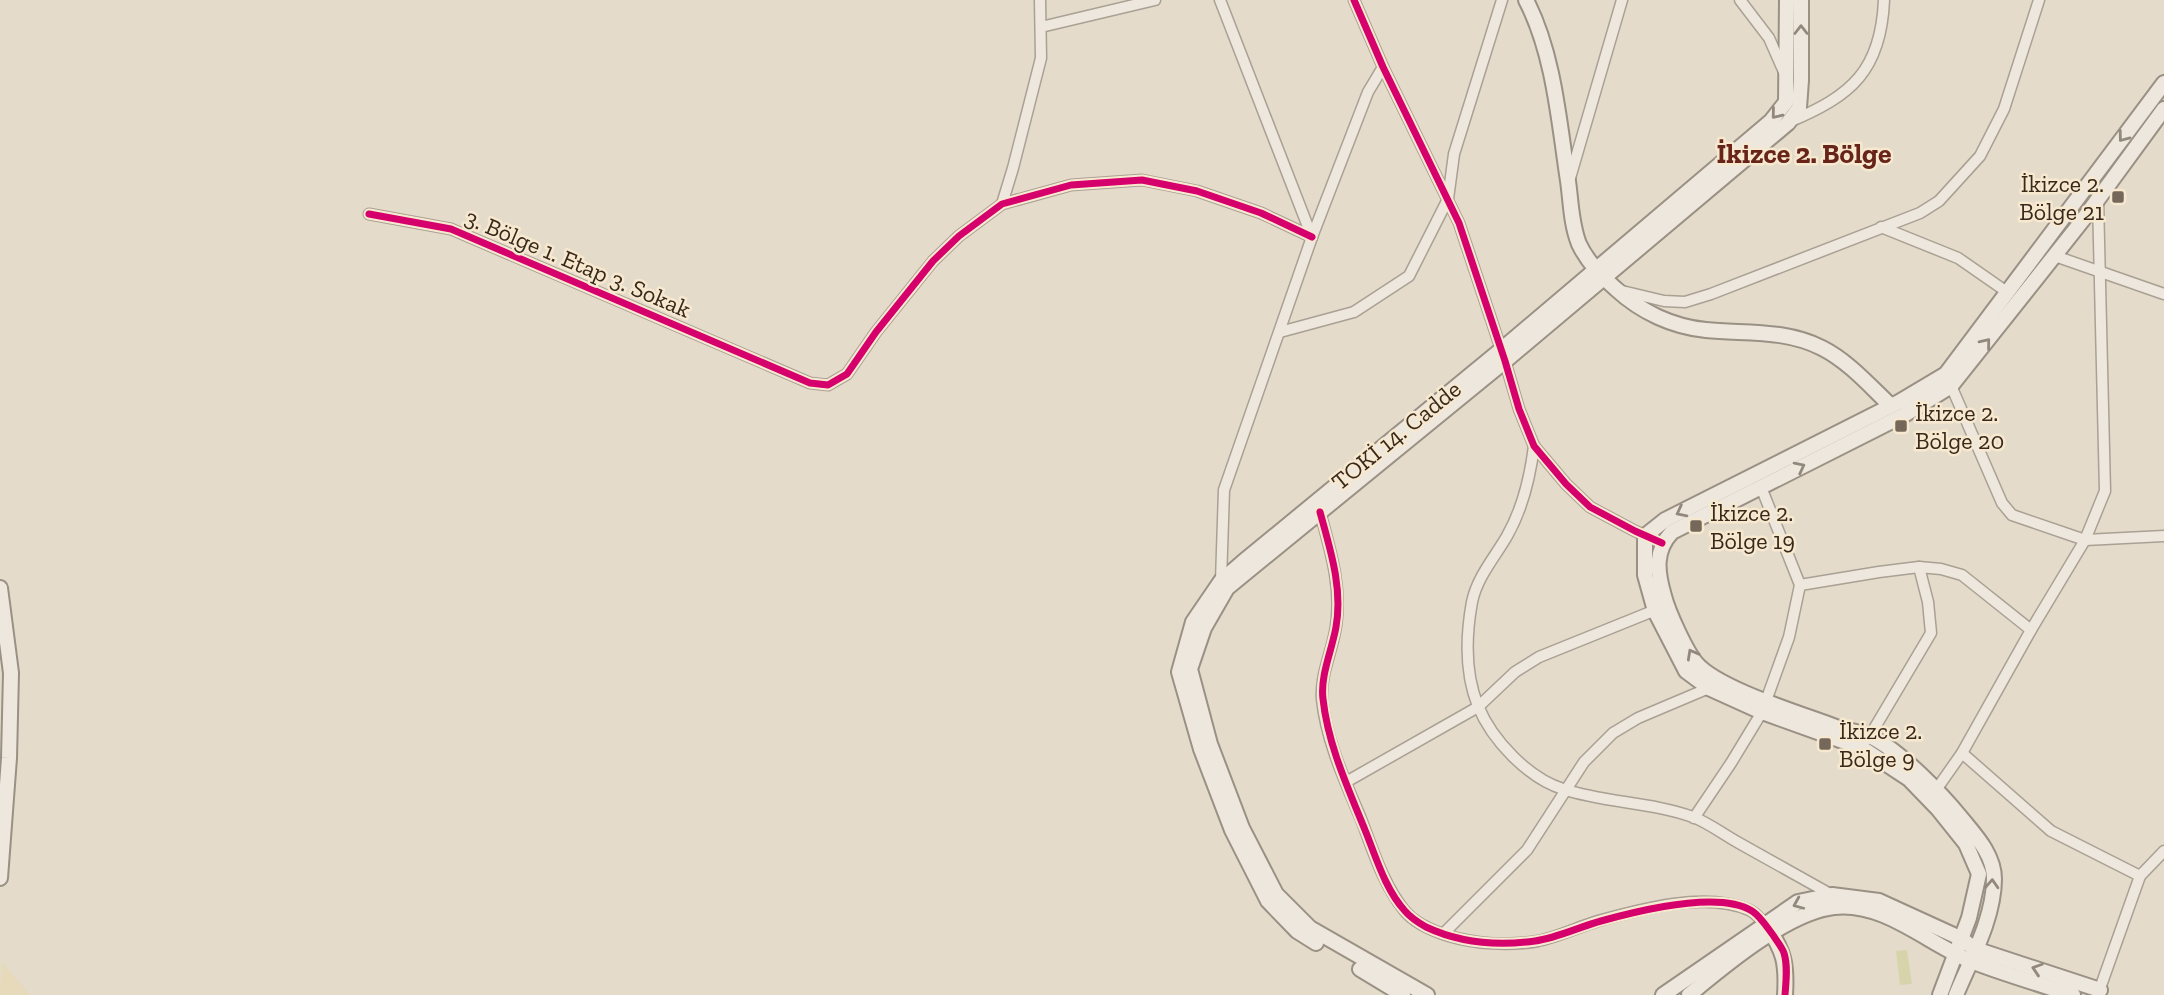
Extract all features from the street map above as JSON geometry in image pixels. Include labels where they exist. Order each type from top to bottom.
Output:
[{"type":"main road","points":[[1526,0],[1534,15],[1544,48],[1555,99],[1572,216],[1580,245],[1600,274],[1629,301],[1661,319],[1684,327],[1761,332],[1792,338],[1821,348],[1852,370],[1891,406]]},
{"type":"main road","name":"TOKİ 14. Cadde","points":[[1406,991],[1310,929],[1276,894],[1238,816],[1210,744],[1190,669],[1204,628],[1227,588],[1600,274],[1788,123],[1799,108],[1787,0]]},
{"type":"main road","name":"TOKİ 14. Cadde","points":[[1600,274],[1771,121],[1786,102],[1794,79],[1801,0]]},
{"type":"main road","points":[[1956,995],[1989,911],[1994,879],[1991,863],[1980,841],[1916,770],[1866,742],[1709,688],[1686,671],[1645,575],[1645,536],[1665,520],[1891,406],[1949,380],[2007,292],[2164,83]]},
{"type":"main road","points":[[1764,707],[1711,677],[1696,663],[1661,608],[1659,560],[1662,543],[1672,532],[1904,415],[1949,380],[2055,256],[2164,110]]},
{"type":"main road","name":"TOKİ 14. Cadde","points":[[1406,991],[1297,931],[1268,901],[1232,830],[1201,749],[1179,672],[1193,622],[1221,581],[1503,355]]},
{"type":"main road","points":[[0,588],[11,673],[9,758],[0,878]]},
{"type":"main road","points":[[1866,742],[1909,779],[1938,809],[1966,844],[1979,874],[1969,918],[1940,995]]},
{"type":"main road","points":[[1689,995],[1798,902],[1832,895],[1879,901],[1960,938],[1972,955],[2073,995]]},
{"type":"main road","points":[[1663,995],[1768,928],[1834,906],[1872,912],[1914,929],[1956,953],[1972,955],[2099,992]]},
{"type":"main road","points":[[1768,928],[1783,952],[1787,972],[1785,995]]},
{"type":"main road","points":[[1406,991],[1427,995]]},
{"type":"street","points":[[1002,204],[1041,58],[1040,0]]},
{"type":"street","points":[[1041,27],[1155,0]]},
{"type":"street","points":[[1220,0],[1312,237]]},
{"type":"street","points":[[1354,0],[1383,67],[1459,223],[1519,409],[1534,446],[1566,484],[1590,507],[1662,543]]},
{"type":"street","points":[[1280,332],[1354,312],[1409,276],[1448,199],[1454,155],[1502,0]]},
{"type":"street","points":[[1568,185],[1622,0]]},
{"type":"street","points":[[1740,0],[1769,38],[1794,79]]},
{"type":"street","points":[[1788,123],[1832,101],[1868,69],[1877,51],[1884,0]]},
{"type":"street","points":[[1616,289],[1664,301],[1685,302],[1920,213],[1939,201],[1980,156],[2004,109],[2039,0]]},
{"type":"street","points":[[1221,581],[1224,489],[1312,237],[1368,92],[1383,67]]},
{"type":"street","points":[[1002,204],[1071,185],[1142,180],[1197,191],[1261,213],[1312,237]]},
{"type":"street","points":[[1936,790],[1962,753],[2085,540],[2105,491],[2098,200]]},
{"type":"street","name":"3. Bölge 1. Etap 3. Sokak","points":[[369,214],[451,229],[766,365],[810,383],[828,385],[847,374],[876,332],[933,261],[959,236],[1002,204]]},
{"type":"street","points":[[1881,227],[1958,258],[2007,292]]},
{"type":"street","points":[[2055,256],[2164,294]]},
{"type":"street","points":[[1949,380],[2002,503],[2012,515],[2085,540],[2164,537]]},
{"type":"street","points":[[1534,446],[1525,496],[1508,535],[1483,573],[1473,598],[1467,639],[1478,708],[1509,752],[1523,767],[1546,783],[1565,790],[1694,818],[1832,895]]},
{"type":"street","points":[[1694,818],[1764,707],[1789,637],[1800,585],[1761,487]]},
{"type":"street","points":[[1320,512],[1335,569],[1338,596],[1336,625],[1322,696],[1327,724],[1346,782],[1387,883],[1405,912],[1423,925],[1443,934],[1467,941],[1511,943],[1538,941],[1638,911],[1671,904],[1700,902],[1735,905],[1751,911],[1768,928]]},
{"type":"street","points":[[1800,585],[1919,568],[1941,569],[1962,575],[2031,630]]},
{"type":"street","points":[[1866,742],[1931,634],[1928,602],[1919,568]]},
{"type":"street","points":[[1346,782],[1478,708],[1515,672],[1539,657],[1661,608]]},
{"type":"street","points":[[1443,934],[1527,850],[1584,762],[1613,733],[1639,718],[1709,688]]},
{"type":"street","points":[[1962,753],[2051,831],[2140,876]]},
{"type":"street","points":[[2099,992],[2140,876],[2164,851]]},
{"type":"shaded area","points":[[1907,950],[1912,984],[1900,985],[1896,951]]},
{"type":"shaded area","points":[[2,962],[30,995],[0,995]]},
{"type":"cycle path","points":[[1354,0],[1383,67],[1459,223],[1519,409],[1534,446],[1566,484],[1590,507],[1662,543]]},
{"type":"cycle path","points":[[369,214],[451,229],[810,383],[828,385],[847,374],[876,332],[933,261],[959,236],[1002,204],[1071,185],[1142,180],[1197,191],[1261,213],[1312,237]]},
{"type":"cycle path","points":[[1320,512],[1338,598],[1336,627],[1323,681],[1329,733],[1382,872],[1392,893],[1407,913],[1426,927],[1452,937],[1507,943],[1543,940],[1601,921],[1677,904],[1719,902],[1737,905],[1758,916],[1782,948],[1786,968],[1785,995]]},
{"type":"place","name":"İkizce 2. Bölge 21","points":[[2118,197]]},
{"type":"place","name":"İkizce 2. Bölge 20","points":[[1901,426]]},
{"type":"place","name":"İkizce 2. Bölge 19","points":[[1696,526]]},
{"type":"place","name":"İkizce 2. Bölge 9","points":[[1825,744]]},
{"type":"district","name":"İkizce 2. Bölge","points":[[1804,153]]}]
